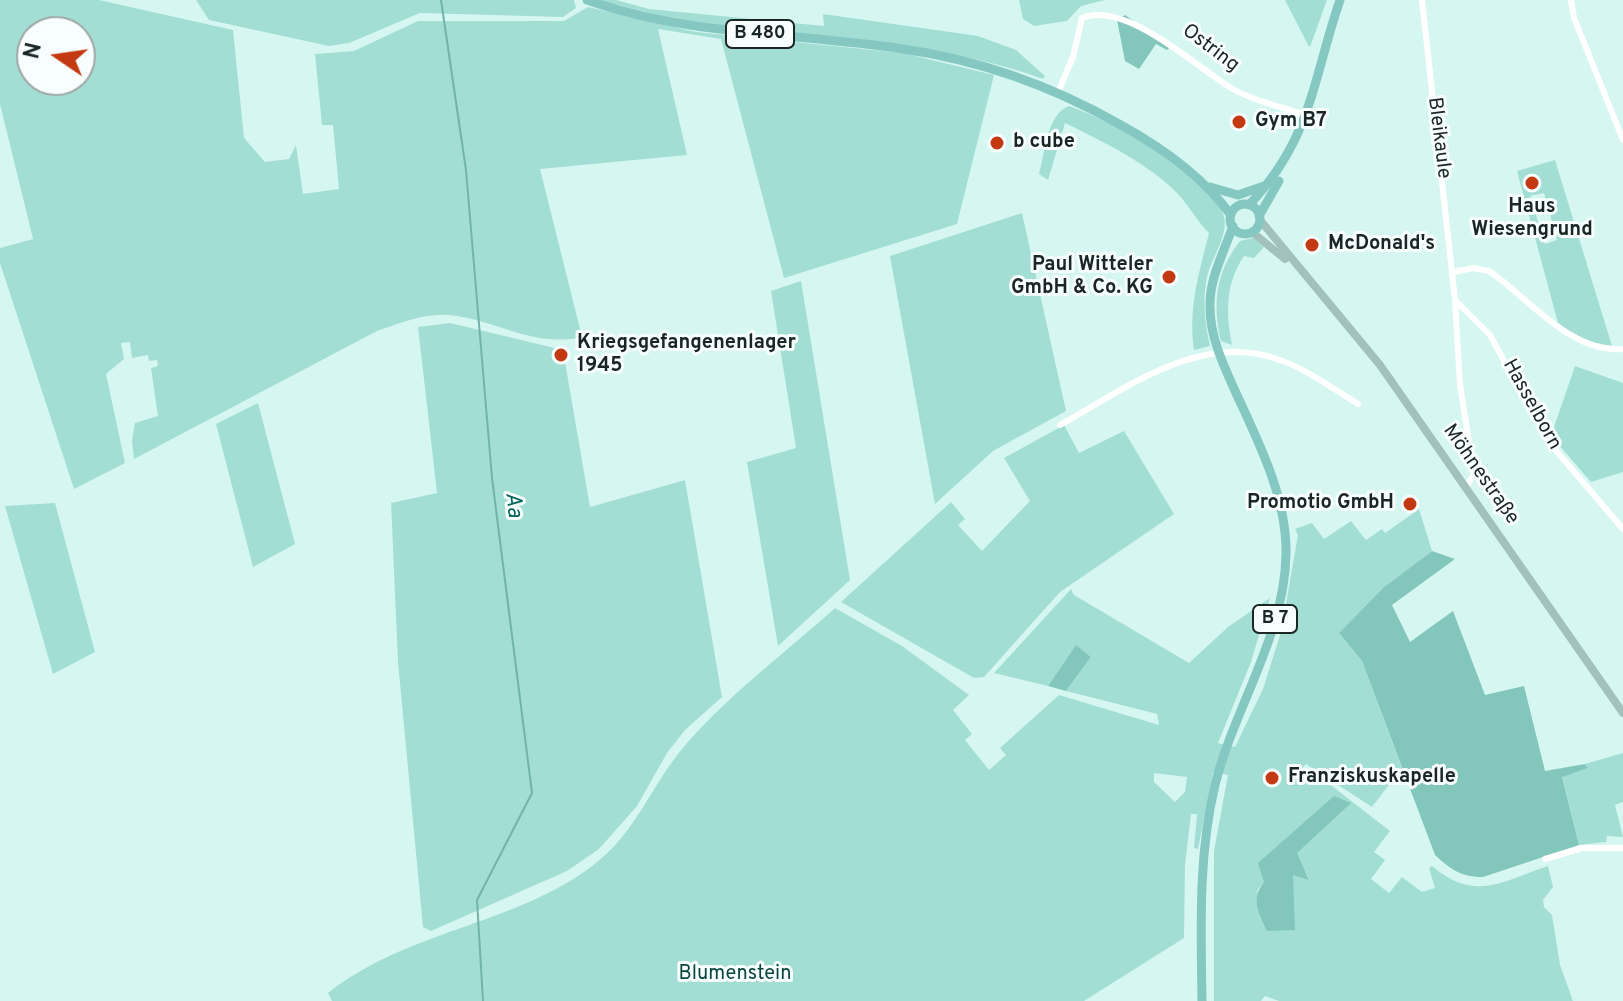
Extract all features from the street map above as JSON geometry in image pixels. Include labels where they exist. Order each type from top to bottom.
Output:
[{"type":"main road","name":"B 480","points":[[587,0],[689,26],[936,54],[1058,92],[1149,142],[1205,184],[1231,215]]},
{"type":"main road","name":"B 7","points":[[1202,1001],[1201,895],[1204,848],[1215,785],[1276,615],[1286,553],[1272,478],[1218,351],[1210,310],[1212,287],[1221,261],[1242,230],[1260,218],[1288,159],[1306,115],[1340,0]]},
{"type":"main road","name":"B 7","points":[[1231,215],[1270,182],[1288,159]]},
{"type":"main road","points":[[1205,184],[1238,195],[1270,182]]},
{"type":"main road","name":"B 480","points":[[1216,194],[1244,205]]},
{"type":"main road","points":[[1244,205],[1260,218]]},
{"type":"main road","points":[[1231,215],[1242,230]]},
{"type":"street","name":"Bleikaule","points":[[1422,0],[1455,274]]},
{"type":"street","points":[[1571,0],[1574,18],[1622,135]]},
{"type":"street","points":[[1058,92],[1073,57],[1082,18],[1110,7]]},
{"type":"street","name":"Ostring","points":[[1135,15],[1231,88],[1306,115]]},
{"type":"street","name":"Möhnestraße","points":[[1260,218],[1295,268],[1380,365],[1623,713]]},
{"type":"street","name":"Möhnestraße","points":[[1242,230],[1295,268]]},
{"type":"street","points":[[1466,487],[1474,474],[1460,385],[1455,274],[1473,268],[1489,271],[1577,339],[1598,347],[1623,349]]},
{"type":"street","name":"Hasselborn","points":[[1455,300],[1490,335],[1547,440],[1623,529]]},
{"type":"street","points":[[1060,425],[1166,367],[1218,351],[1279,359],[1358,404]]},
{"type":"street","points":[[1545,859],[1582,848],[1623,848]]},
{"type":"green space","points":[[0,0],[99,0],[233,30],[244,138],[265,162],[289,159],[296,145],[303,194],[339,189],[333,125],[322,125],[315,54],[354,51],[418,21],[564,21],[588,7],[696,32],[903,53],[994,75],[957,224],[784,278],[721,39],[658,29],[687,155],[540,169],[582,337],[547,339],[449,315],[412,319],[377,331],[134,459],[132,441],[135,423],[158,416],[151,368],[158,366],[157,360],[149,361],[148,355],[132,358],[130,342],[121,343],[124,359],[106,374],[125,463],[74,489],[0,263],[0,248],[33,239],[0,104]]},
{"type":"green space","points":[[196,0],[574,0],[576,8],[563,17],[420,13],[349,43],[329,46],[209,20]]},
{"type":"green space","points":[[601,0],[616,0],[649,9],[824,26],[823,14],[978,36],[1016,50],[1045,76],[1043,79],[989,62],[934,51],[711,24]]},
{"type":"green space","points":[[1019,0],[1105,0],[1081,6],[1067,21],[1034,26],[1023,19]]},
{"type":"green space","points":[[1285,0],[1327,0],[1310,47],[1308,45]]},
{"type":"green space","points":[[1125,15],[1170,47],[1167,50],[1156,44],[1139,69],[1125,61],[1117,20]]},
{"type":"green space","points":[[1069,106],[1131,135],[1187,175],[1220,206],[1224,215],[1224,233],[1207,277],[1205,294],[1210,346],[1194,350],[1192,320],[1209,233],[1173,189],[1135,160],[1065,123],[1048,180],[1039,174],[1051,125]]},
{"type":"green space","points":[[1555,160],[1612,346],[1584,341],[1558,323],[1517,171]],"holes":[[[1544,193],[1557,240],[1545,244],[1530,196]]]},
{"type":"green space","points":[[1022,213],[1066,411],[993,451],[935,504],[890,256]]},
{"type":"green space","points":[[1253,238],[1264,247],[1254,258],[1244,256],[1230,288],[1228,310],[1232,345],[1221,341],[1217,314],[1218,288],[1226,264],[1240,241]]},
{"type":"green space","points":[[801,281],[850,580],[778,646],[747,462],[796,448],[771,291]]},
{"type":"green space","points":[[450,323],[563,350],[590,507],[685,480],[722,697],[685,730],[667,753],[637,806],[599,849],[567,871],[431,931],[423,927],[398,662],[391,503],[437,493],[418,327]]},
{"type":"green space","points":[[1575,366],[1623,383],[1623,472],[1591,482],[1551,436]]},
{"type":"green space","points":[[258,403],[295,544],[253,567],[216,424]]},
{"type":"green space","points":[[1064,425],[1079,453],[1124,431],[1174,514],[1060,592],[984,677],[974,678],[841,602],[951,502],[965,519],[958,525],[982,551],[1030,501],[1004,458]]},
{"type":"green space","points":[[55,503],[95,652],[53,674],[5,506]]},
{"type":"green space","name":"Blumenstein","points":[[1419,509],[1432,551],[1384,587],[1339,633],[1362,661],[1402,768],[1372,807],[1306,764],[1299,771],[1332,786],[1390,831],[1374,852],[1385,860],[1371,879],[1389,893],[1402,877],[1422,892],[1435,888],[1429,868],[1432,866],[1462,883],[1488,886],[1548,866],[1553,887],[1543,900],[1544,907],[1552,915],[1560,965],[1573,1001],[1279,1001],[1265,996],[1261,1001],[1214,1001],[1214,851],[1228,775],[1213,772],[1198,849],[1194,848],[1197,814],[1191,814],[1185,865],[1184,938],[1084,1001],[332,1001],[328,993],[358,972],[391,955],[528,902],[561,887],[591,867],[621,839],[687,743],[740,690],[835,608],[902,646],[969,695],[953,710],[972,734],[965,740],[989,770],[1006,755],[1000,748],[1059,695],[1159,725],[1157,714],[1066,691],[1091,657],[1076,646],[1048,686],[994,673],[1071,589],[1074,595],[1189,663],[1228,627],[1270,598],[1251,662],[1218,743],[1235,747],[1263,689],[1281,632],[1298,535],[1295,529],[1312,523],[1324,539],[1351,521],[1366,540],[1382,529],[1385,533]],"holes":[[[1154,773],[1187,777],[1185,792],[1175,802],[1154,782]],[[1351,803],[1296,853],[1309,879],[1293,874],[1256,892],[1264,882]]]},
{"type":"green space","points":[[1432,551],[1455,559],[1392,605],[1410,642],[1453,611],[1485,695],[1524,686],[1545,771],[1585,764],[1588,768],[1562,777],[1579,845],[1483,877],[1457,872],[1435,855],[1362,661],[1339,633],[1384,587]]},
{"type":"green space","points":[[1076,645],[1091,657],[1066,691],[1048,686]]},
{"type":"green space","points":[[1623,753],[1623,802],[1615,805],[1623,837],[1607,836],[1606,842],[1579,845],[1562,776],[1588,768],[1585,764]]},
{"type":"green space","points":[[1334,796],[1351,803],[1297,853],[1309,880],[1293,875],[1295,930],[1267,931],[1257,906],[1257,895],[1264,882],[1258,863]]},
{"type":"waterway","name":"Aa","points":[[441,0],[466,170],[492,478],[532,793],[477,900],[483,1001]]},
{"type":"place","name":"Gym B7","points":[[1239,122]]},
{"type":"place","name":"b cube","points":[[997,143]]},
{"type":"place","name":"Haus Wiesengrund","points":[[1532,183]]},
{"type":"place","name":"McDonald's","points":[[1312,245]]},
{"type":"place","name":"Paul Witteler GmbH & Co. KG","points":[[1169,277]]},
{"type":"place","name":"Kriegsgefangenenlager 1945","points":[[561,355]]},
{"type":"place","name":"Promotio GmbH","points":[[1410,504]]},
{"type":"place","name":"Franziskuskapelle","points":[[1272,778]]}]
